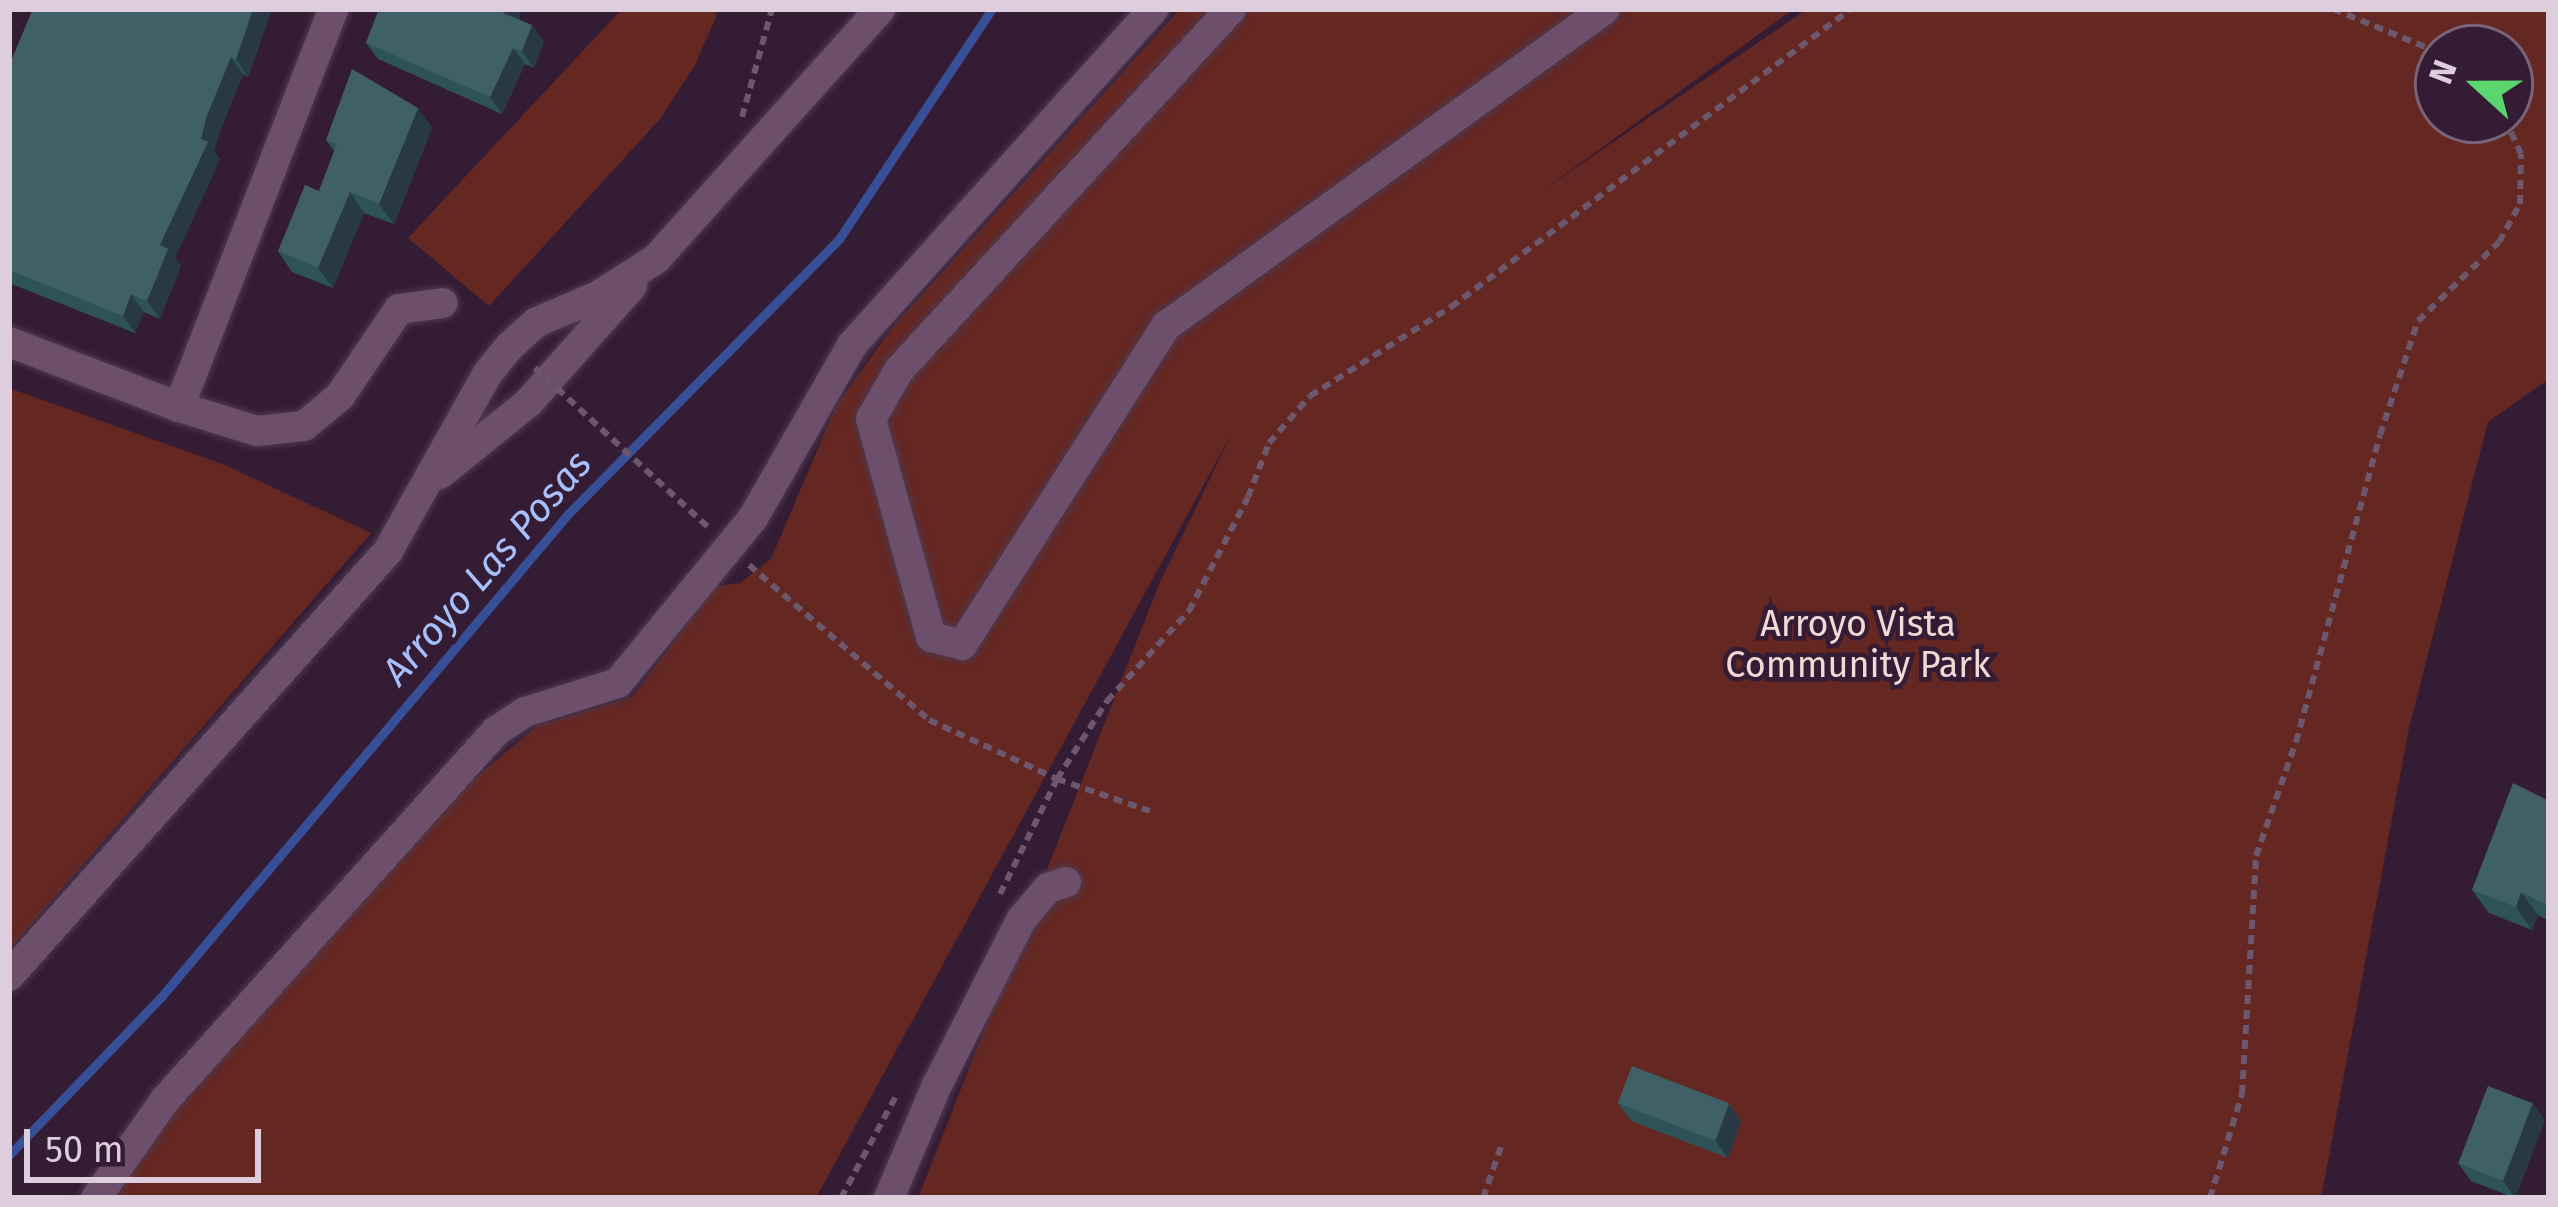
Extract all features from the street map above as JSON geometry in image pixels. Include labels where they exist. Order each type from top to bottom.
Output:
[{"type":"street","points":[[179,407],[333,9]]},
{"type":"street","points":[[426,485],[528,403],[880,9]]},
{"type":"street","points":[[96,1198],[164,1100],[496,731],[525,712],[618,683],[719,538],[803,438],[852,345],[1154,9]]},
{"type":"street","points":[[1232,9],[898,370],[872,419],[931,637],[962,644],[1166,326],[1605,9]]},
{"type":"street","points":[[9,976],[388,551],[488,373],[510,346],[537,322],[598,296],[656,259]]},
{"type":"street","points":[[9,342],[179,407],[257,430],[304,426],[340,396],[399,309],[443,303]]},
{"type":"street","points":[[889,1198],[937,1085],[1021,920],[1048,888],[1066,882]]},
{"type":"path","points":[[742,118],[772,9]]},
{"type":"path","points":[[1057,779],[1107,701],[1189,611],[1248,497],[1269,443],[1310,396],[1451,308],[1851,9]]},
{"type":"path","points":[[2333,9],[2414,42]]},
{"type":"path","points":[[2210,1198],[2242,1094],[2256,856],[2296,742],[2380,434],[2418,321],[2498,242],[2520,204],[2521,154],[2516,144]]},
{"type":"path","points":[[535,368],[719,538],[929,720],[1057,779],[1150,811]]},
{"type":"path","points":[[1483,1198],[1502,1144]]},
{"type":"green space","points":[[622,9],[711,9],[717,15],[695,65],[660,119],[489,306],[408,238]]},
{"type":"green space","name":"Arroyo Vista Community Park","points":[[1180,9],[1794,9],[1539,193],[1807,9],[2549,9],[2549,379],[2488,422],[2409,728],[2321,1198],[918,1198],[1160,582],[1232,433],[816,1198],[112,1198],[174,1109],[467,785],[537,726],[632,697],[715,586],[740,583],[771,559],[836,406],[892,328]]},
{"type":"green space","points":[[9,388],[225,465],[371,533],[9,950]]},
{"type":"building","points":[[33,9],[253,9],[236,59],[231,57],[206,118],[201,139],[208,142],[160,245],[168,249],[147,301],[131,294],[123,316],[9,270],[9,66]]},
{"type":"building","points":[[379,9],[504,9],[503,13],[532,25],[522,51],[513,48],[490,97],[366,43]]},
{"type":"building","points":[[352,69],[418,108],[379,204],[350,192],[318,268],[278,251],[305,185],[319,191],[337,144],[326,140]]},
{"type":"building","points":[[2513,783],[2549,801],[2549,906],[2521,892],[2516,907],[2472,890]]},
{"type":"building","points":[[1632,1066],[1729,1103],[1715,1141],[1618,1103]]},
{"type":"building","points":[[2488,1086],[2533,1103],[2503,1181],[2458,1163]]},
{"type":"waterway","name":"Arroyo Las Posas","points":[[9,1155],[161,997],[568,514],[839,239],[992,9]]}]
